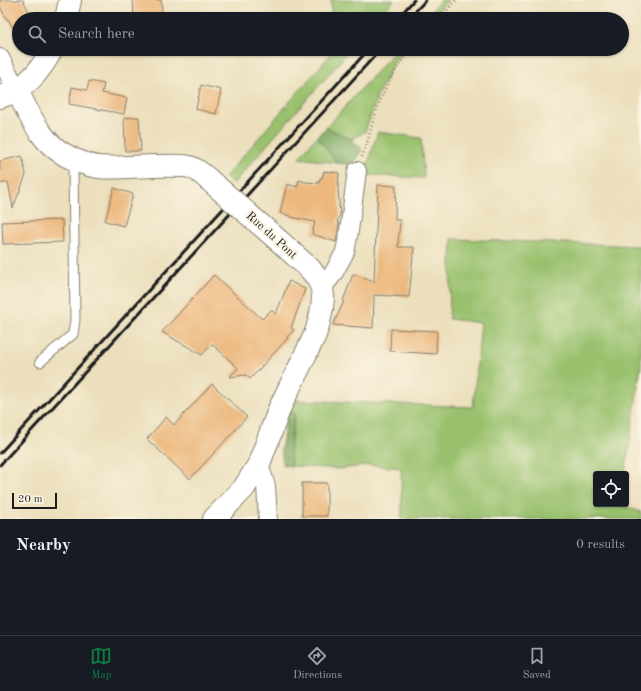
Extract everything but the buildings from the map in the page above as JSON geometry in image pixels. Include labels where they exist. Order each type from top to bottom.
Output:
[{"type":"street","points":[[67,12],[70,0]]},
{"type":"street","points":[[0,58],[8,94],[30,81],[40,70],[48,56]]},
{"type":"street","name":"Rue du Pont","points":[[8,94],[30,117],[52,147],[81,163],[116,167],[165,166],[190,168],[199,171],[310,270],[318,279],[322,288]]},
{"type":"street","points":[[214,519],[244,488],[259,464],[280,406],[314,335],[319,322],[323,302],[322,288],[333,274],[345,252],[357,171]]},
{"type":"street","points":[[259,464],[266,486],[268,519]]},
{"type":"lane","points":[[40,362],[74,334],[76,320],[73,168],[75,160]]},
{"type":"path","points":[[445,12],[456,0]]},
{"type":"path","points":[[357,171],[383,93],[395,70],[406,56]]},
{"type":"green space","points":[[331,0],[394,0],[384,12],[331,12]]},
{"type":"green space","points":[[441,0],[448,0],[437,12],[430,12]]},
{"type":"green space","points":[[329,56],[345,56],[233,184],[225,177]]},
{"type":"green space","points":[[391,56],[399,56],[394,62],[378,95],[365,132],[352,139],[326,128]]},
{"type":"green space","points":[[326,128],[352,139],[362,149],[356,161],[351,165],[337,163],[317,136]]},
{"type":"green space","points":[[378,132],[421,138],[424,178],[364,175]]},
{"type":"green space","points":[[317,136],[337,163],[299,158]]},
{"type":"green space","points":[[452,239],[641,246],[641,366],[625,471],[593,471],[593,507],[627,507],[641,512],[641,519],[402,519],[401,468],[370,465],[340,469],[291,466],[290,445],[295,414],[287,414],[293,400],[473,407],[481,323],[449,319]]},
{"type":"green space","points":[[295,413],[290,445],[291,466],[283,465],[281,449],[287,414]]},
{"type":"railway","points":[[403,12],[414,0]]},
{"type":"railway","points":[[415,12],[426,0]]},
{"type":"railway","points":[[0,453],[363,56]]},
{"type":"railway","points":[[0,465],[375,56]]}]
